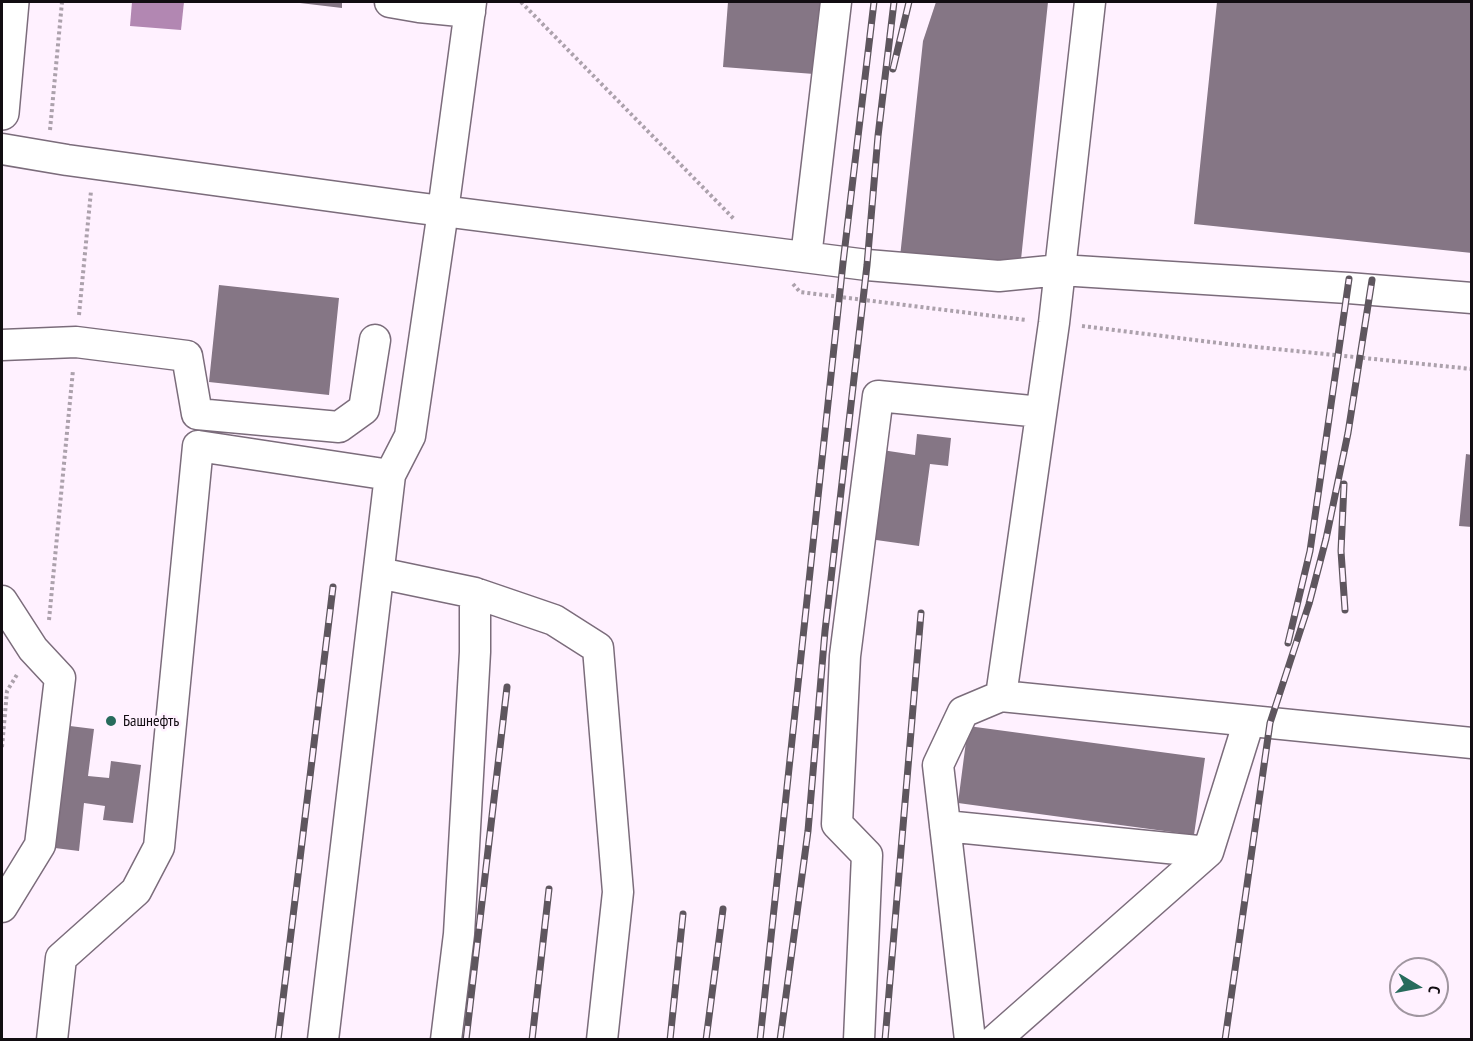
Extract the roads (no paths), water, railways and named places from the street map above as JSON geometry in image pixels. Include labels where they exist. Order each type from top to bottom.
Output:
[{"type":"main road","points":[[2,113],[12,2]]},
{"type":"lane","points":[[323,1040],[390,475],[410,436],[471,7],[419,7],[390,2]]},
{"type":"lane","points":[[806,257],[836,2]]},
{"type":"lane","points":[[1001,696],[1060,270],[1090,2]]},
{"type":"lane","points":[[2,149],[67,160],[443,211],[867,265],[999,276],[1060,270],[1472,298]]},
{"type":"lane","points":[[2,345],[76,342],[187,356],[197,414],[339,427],[364,410],[375,340]]},
{"type":"lane","points":[[860,1040],[867,855],[837,824],[845,656],[878,396],[1041,412]]},
{"type":"lane","points":[[52,1040],[61,958],[136,891],[159,847],[198,446],[390,475]]},
{"type":"lane","points":[[379,573],[475,593],[554,620],[598,648],[618,892],[602,1040]]},
{"type":"lane","points":[[446,1040],[459,934],[475,652],[475,593]]},
{"type":"lane","points":[[2,601],[33,649],[60,678],[40,845],[2,907]]},
{"type":"lane","points":[[970,1040],[938,765],[963,712],[1001,696],[1472,743]]},
{"type":"lane","points":[[995,1040],[1208,852],[1249,721]]},
{"type":"lane","points":[[945,826],[1208,852]]},
{"type":"railway","points":[[760,1040],[843,263],[874,2]]},
{"type":"railway","points":[[780,1040],[808,831],[825,631],[867,265],[878,136],[894,2]]},
{"type":"railway","points":[[893,69],[909,2]]},
{"type":"railway","points":[[1288,643],[1310,551],[1349,279]]},
{"type":"railway","points":[[1225,1040],[1270,723],[1309,604],[1326,539],[1348,433],[1372,280]]},
{"type":"railway","points":[[1344,484],[1341,551],[1345,610]]},
{"type":"railway","points":[[278,1040],[333,587]]},
{"type":"railway","points":[[885,1040],[921,613]]},
{"type":"railway","points":[[466,1040],[507,687]]},
{"type":"railway","points":[[532,1040],[549,889]]},
{"type":"railway","points":[[706,1040],[723,909]]},
{"type":"railway","points":[[670,1040],[683,914]]},
{"type":"place","name":"Башнефть","points":[[111,721]]}]
